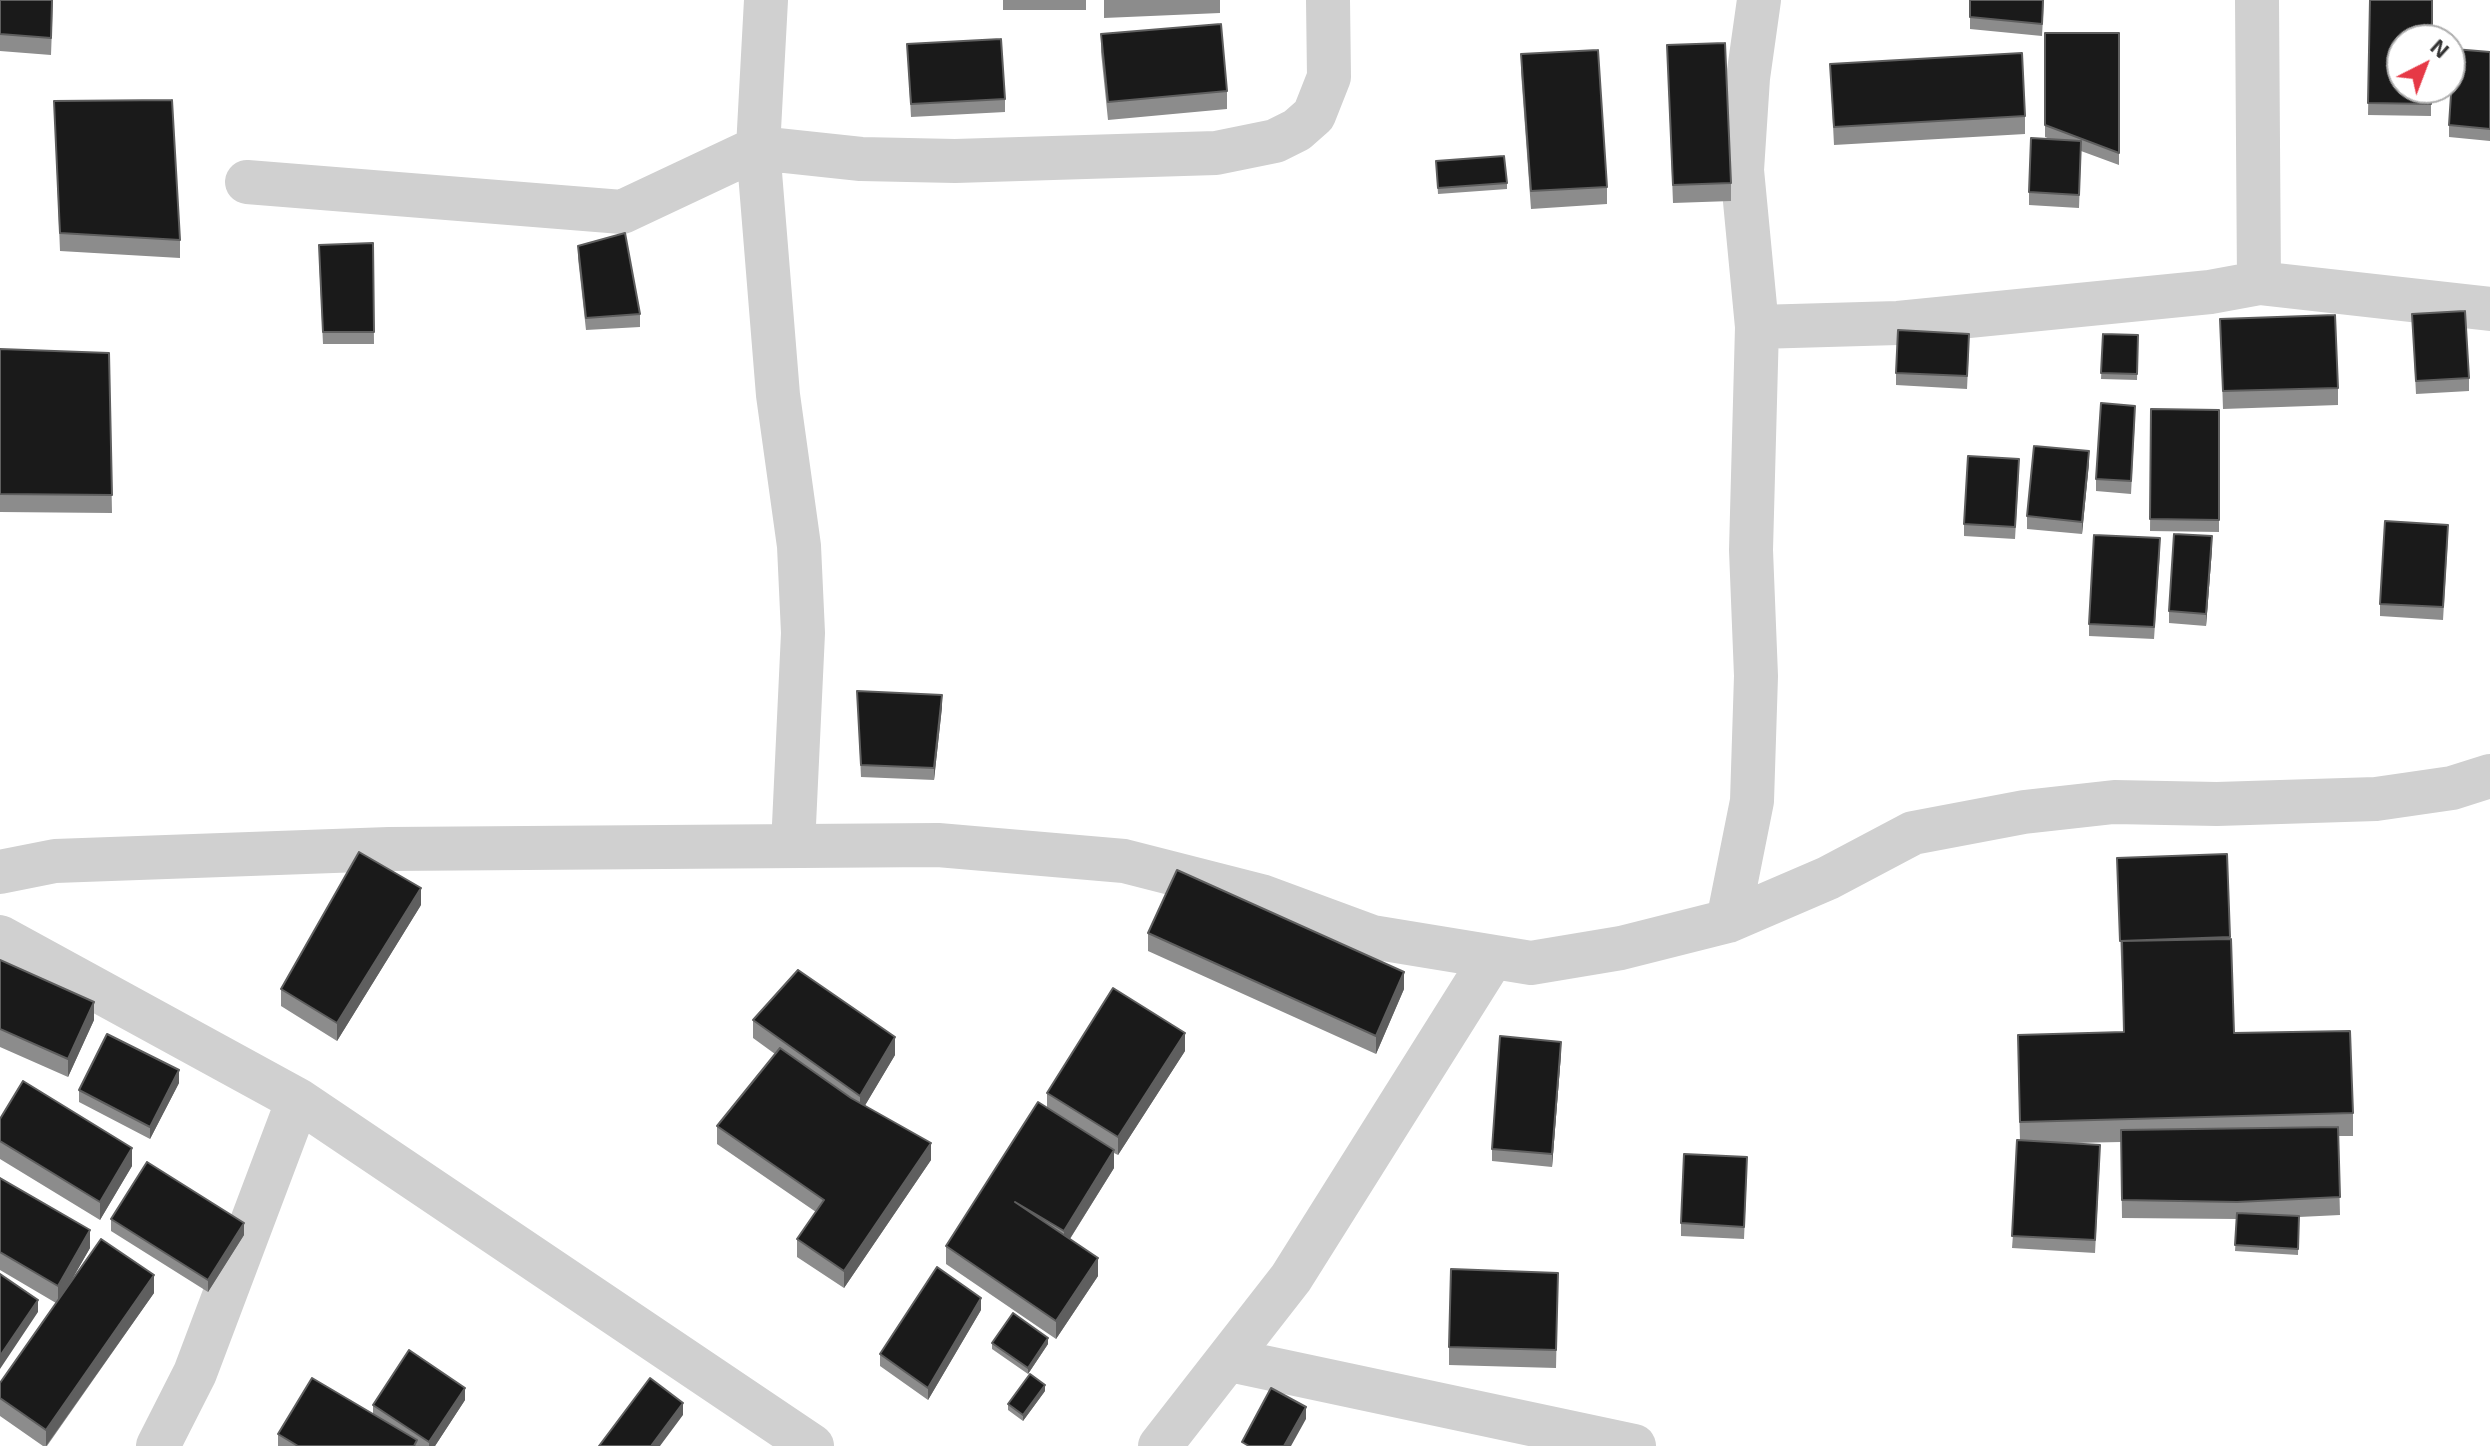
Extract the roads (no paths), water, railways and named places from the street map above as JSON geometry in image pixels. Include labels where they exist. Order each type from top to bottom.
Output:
[{"type":"street","points":[[766,0],[758,148],[775,364],[800,561],[803,633],[801,735],[793,846]]},
{"type":"street","points":[[247,182],[622,212],[758,148],[861,159],[955,161],[1216,153],[1275,141],[1297,130],[1314,115],[1329,77],[1328,0]]},
{"type":"street","points":[[1728,921],[1752,801],[1756,676],[1751,550],[1757,327],[1742,170],[1748,78],[1759,0]]},
{"type":"street","points":[[2257,0],[2259,283]]},
{"type":"street","points":[[1757,327],[1898,323],[2210,292],[2259,283],[2490,309]]},
{"type":"street","points":[[0,872],[55,861],[389,849],[938,845],[1124,861],[1261,896],[1372,937],[1531,963],[1621,948],[1728,921],[1828,878],[1913,833],[1982,819],[2114,802],[2217,804],[2376,799],[2452,788],[2490,776]]},
{"type":"street","points":[[0,937],[298,1100],[812,1446]]},
{"type":"street","points":[[1160,1446],[1291,1278],[1492,958]]},
{"type":"street","points":[[158,1446],[195,1373],[298,1100]]},
{"type":"street","points":[[1230,1360],[1634,1446]]}]
